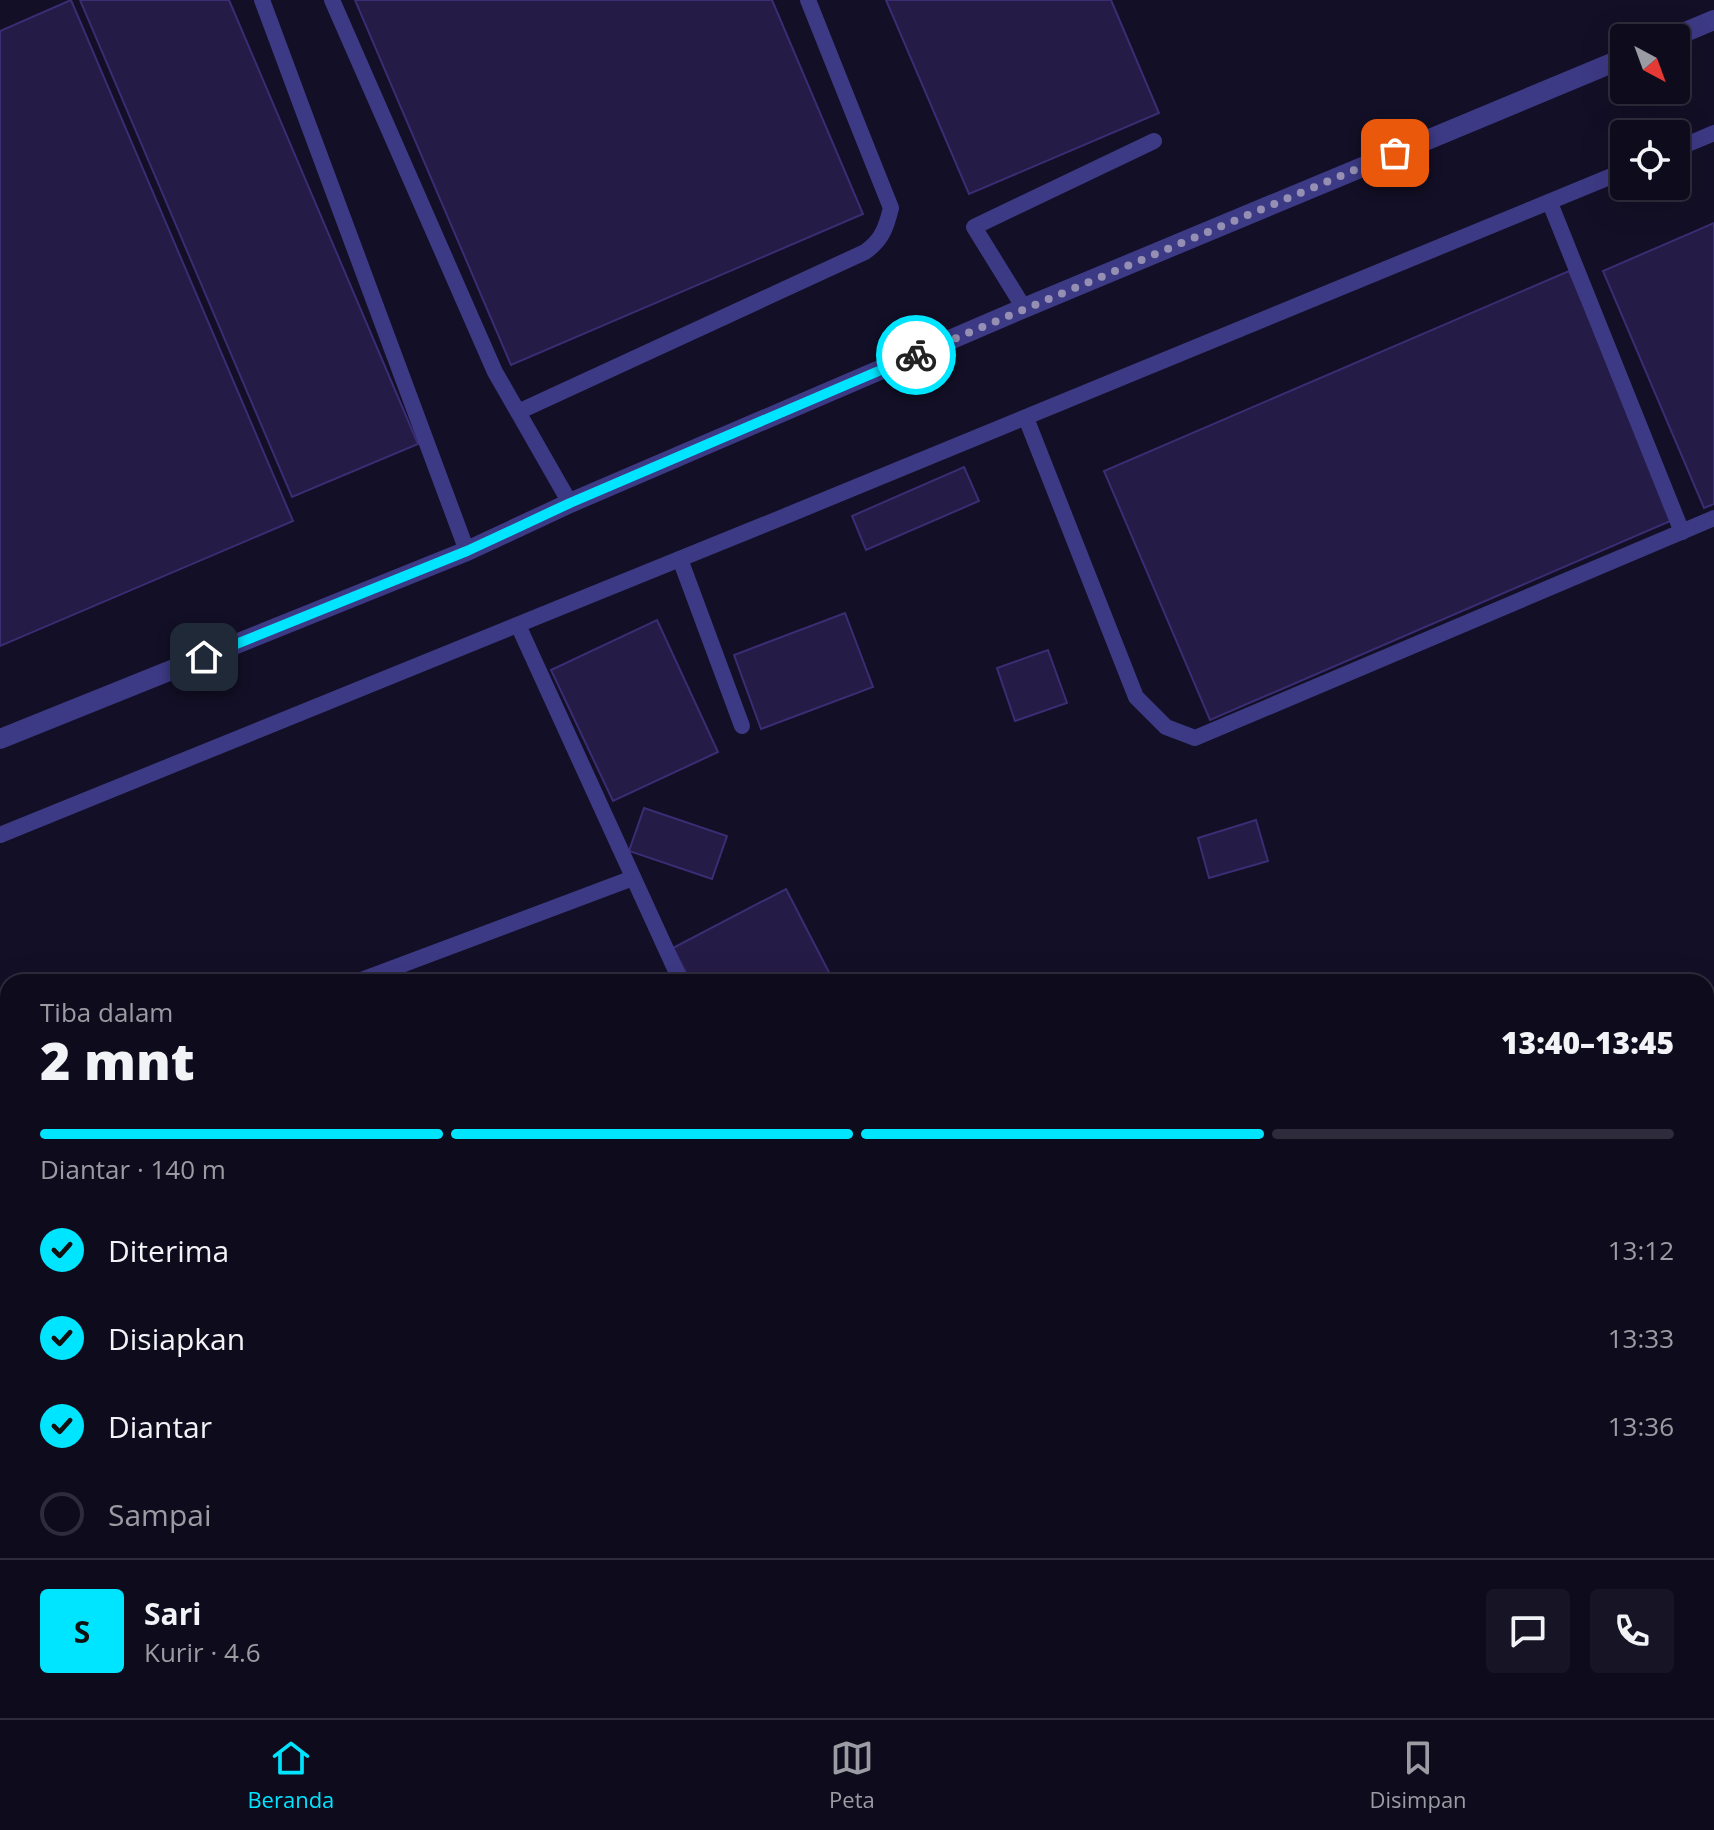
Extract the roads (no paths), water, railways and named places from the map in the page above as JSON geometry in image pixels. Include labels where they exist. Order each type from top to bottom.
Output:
[{"type":"street","points":[[1690,30],[1714,20]]},
{"type":"street","points":[[0,739],[467,551],[570,503],[1024,308],[1610,64]]},
{"type":"lane","points":[[262,0],[467,551]]},
{"type":"lane","points":[[332,0],[495,372],[570,503]]},
{"type":"lane","points":[[518,412],[865,252],[881,239],[891,208],[808,0]]},
{"type":"lane","points":[[1690,143],[1714,133]]},
{"type":"lane","points":[[1024,308],[974,227],[1154,141]]},
{"type":"lane","points":[[0,835],[1610,177]]},
{"type":"lane","points":[[1550,203],[1682,532]]},
{"type":"lane","points":[[1026,418],[1136,697],[1166,727],[1195,738],[1714,518]]},
{"type":"lane","points":[[680,559],[742,726]]},
{"type":"lane","points":[[518,625],[677,974]]},
{"type":"lane","points":[[377,974],[633,878]]}]
